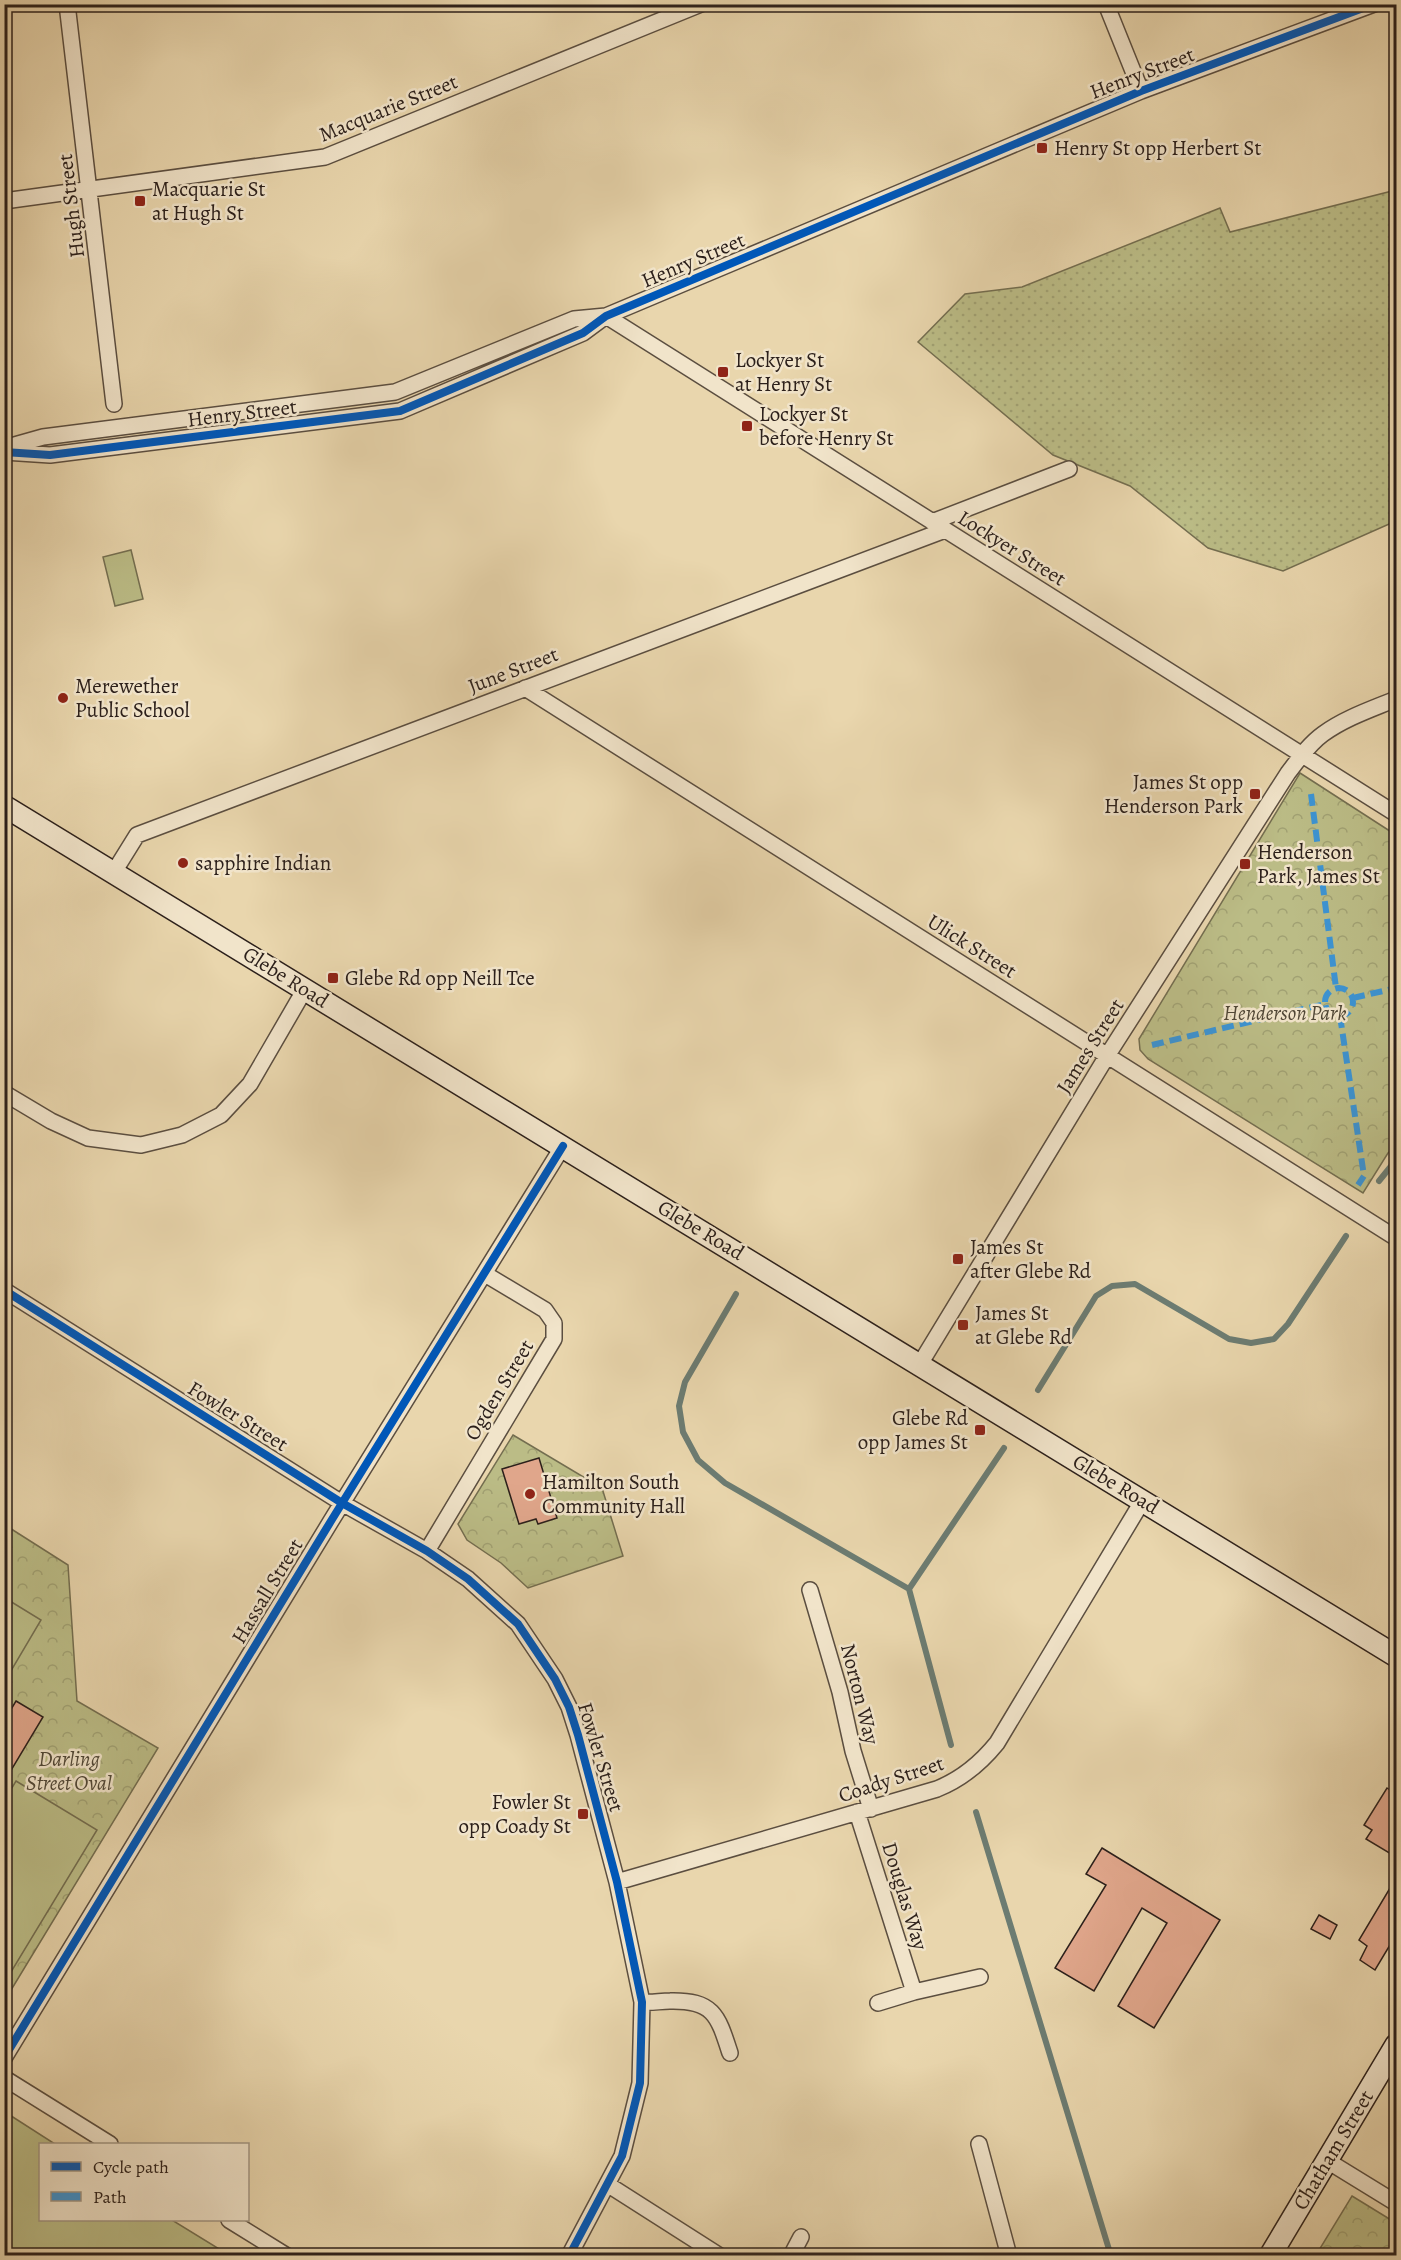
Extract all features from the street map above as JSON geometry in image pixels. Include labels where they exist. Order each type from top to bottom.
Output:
[{"type":"main road","name":"Glebe Road","points":[[4,806],[1396,1656]]},
{"type":"main road","name":"Chatham Street","points":[[1270,2256],[1396,2045]]},
{"type":"street","name":"Hugh Street","points":[[67,4],[91,190],[114,404]]},
{"type":"street","name":"Macquarie Street","points":[[4,201],[326,157],[701,4]]},
{"type":"street","points":[[1106,4],[1142,91]]},
{"type":"street","name":"Henry Street","points":[[4,450],[43,437],[394,392],[574,319],[606,316],[1142,91],[1374,4]]},
{"type":"street","name":"Lockyer Street","points":[[606,316],[1396,814]]},
{"type":"street","name":"June Street","points":[[114,872],[137,835],[525,688],[939,526],[1069,469]]},
{"type":"street","name":"Ulick Street","points":[[525,688],[1396,1238]]},
{"type":"street","name":"James Street","points":[[920,1364],[1107,1056],[1288,773],[1323,734],[1352,718],[1396,699]]},
{"type":"street","points":[[4,1093],[51,1121],[88,1138],[141,1144],[182,1135],[221,1115],[250,1083],[305,989]]},
{"type":"street","name":"Hassall Street","points":[[4,2058],[342,1503],[563,1146]]},
{"type":"street","name":"Ogden Street","points":[[427,1551],[554,1339],[554,1323],[545,1310],[484,1274]]},
{"type":"street","name":"Fowler Street","points":[[4,1290],[342,1503],[427,1551],[485,1592],[518,1624],[555,1679],[569,1707],[579,1735],[617,1882],[642,2002],[640,2083],[622,2156],[569,2256]]},
{"type":"street","name":"Coady Street","points":[[617,1882],[864,1811],[954,1782],[982,1761],[997,1743],[1143,1500]]},
{"type":"street","name":"Norton Way","points":[[810,1590],[840,1692],[864,1811]]},
{"type":"street","name":"Douglas Way","points":[[864,1811],[914,1992]]},
{"type":"street","points":[[878,2003],[980,1977]]},
{"type":"street","points":[[642,2002],[689,2000],[701,2005],[712,2012],[721,2025],[730,2053]]},
{"type":"street","points":[[4,2078],[107,2143]]},
{"type":"street","points":[[979,2144],[1009,2256]]},
{"type":"street","points":[[1326,2160],[1396,2203]]},
{"type":"street","points":[[607,2184],[720,2256]]},
{"type":"street","points":[[231,2221],[286,2256]]},
{"type":"street","points":[[791,2256],[801,2237]]},
{"type":"green space","points":[[1396,190],[1396,521],[1283,571],[1208,548],[1130,486],[1053,455],[918,342],[965,294],[1022,287],[1220,208],[1230,232]]},
{"type":"green space","points":[[131,550],[143,599],[115,606],[103,557]]},
{"type":"green space","name":"Henderson Park","points":[[1300,773],[1396,835],[1396,1146],[1388,1153],[1363,1193],[1148,1059],[1140,1050],[1139,1039]]},
{"type":"green space","points":[[513,1435],[602,1488],[623,1556],[528,1588],[501,1563],[467,1540],[458,1524]]},
{"type":"green space","name":"Darling Street Oval","points":[[5,1525],[68,1565],[77,1701],[158,1748],[5,2000]]},
{"type":"green space","points":[[5,1598],[41,1620],[5,1681]]},
{"type":"green space","points":[[16,1781],[97,1830],[11,1972],[4,1968],[4,1801]]},
{"type":"green space","points":[[5,2112],[53,2143],[39,2143],[39,2221],[174,2221],[229,2255],[5,2255]]},
{"type":"green space","points":[[1352,2196],[1396,2223],[1396,2255],[1316,2255]]},
{"type":"building","name":"Hamilton South Community Hall","points":[[539,1458],[557,1518],[538,1524],[536,1519],[519,1524],[502,1469]]},
{"type":"building","points":[[16,1701],[43,1717],[4,1782],[4,1721]]},
{"type":"building","points":[[1387,1788],[1396,1794],[1396,1857],[1366,1839],[1372,1830],[1364,1825]]},
{"type":"building","points":[[1102,1848],[1220,1920],[1154,2028],[1118,2006],[1167,1923],[1142,1908],[1094,1991],[1055,1968],[1106,1885],[1086,1874]]},
{"type":"building","points":[[1396,1878],[1396,1935],[1375,1970],[1360,1960],[1367,1946],[1359,1940]]},
{"type":"building","points":[[1319,1915],[1337,1925],[1330,1939],[1311,1929]]},
{"type":"waterway","points":[[1379,1181],[1396,1160]]},
{"type":"waterway","points":[[1038,1390],[1096,1296],[1112,1286],[1135,1284],[1229,1339],[1251,1343],[1274,1339],[1288,1324],[1346,1236]]},
{"type":"waterway","points":[[736,1294],[685,1382],[679,1406],[683,1432],[698,1460],[725,1483],[909,1589],[951,1745]]},
{"type":"waterway","points":[[909,1589],[1004,1448]]},
{"type":"waterway","points":[[976,1812],[1111,2256]]},
{"type":"marked path","points":[[1311,794],[1336,988]]},
{"type":"marked path","points":[[1339,988],[1349,992],[1353,1002],[1349,1012],[1339,1016],[1329,1012],[1325,1002],[1329,992],[1339,988]]},
{"type":"marked path","points":[[1353,998],[1396,988]]},
{"type":"marked path","points":[[1152,1045],[1325,1004]]},
{"type":"marked path","points":[[1340,1016],[1364,1176],[1358,1185]]},
{"type":"cycle path","points":[[4,452],[50,455],[400,411],[583,333],[606,316],[1141,91],[1374,4]]},
{"type":"cycle path","points":[[4,2058],[331,1521],[563,1146]]},
{"type":"cycle path","points":[[4,1290],[342,1503],[427,1551],[468,1579],[518,1624],[555,1679],[569,1707],[578,1735],[617,1882],[642,2002],[640,2083],[622,2156],[569,2256]]},
{"type":"place","name":"Henry St opp Herbert St","points":[[1042,148]]},
{"type":"place","name":"Macquarie St at Hugh St","points":[[140,201]]},
{"type":"place","name":"Lockyer St at Henry St","points":[[723,372]]},
{"type":"place","name":"Lockyer St before Henry St","points":[[747,426]]},
{"type":"place","name":"Merewether Public School","points":[[63,698]]},
{"type":"place","name":"James St opp Henderson Park","points":[[1255,794]]},
{"type":"place","name":"sapphire Indian","points":[[183,863]]},
{"type":"place","name":"Henderson Park, James St","points":[[1245,864]]},
{"type":"place","name":"Glebe Rd opp Neill Tce","points":[[333,978]]},
{"type":"place","name":"James St after Glebe Rd","points":[[958,1259]]},
{"type":"place","name":"James St at Glebe Rd","points":[[963,1325]]},
{"type":"place","name":"Glebe Rd opp James St","points":[[980,1430]]},
{"type":"place","name":"Hamilton South Community Hall","points":[[530,1494]]},
{"type":"place","name":"Fowler St opp Coady St","points":[[583,1814]]}]
